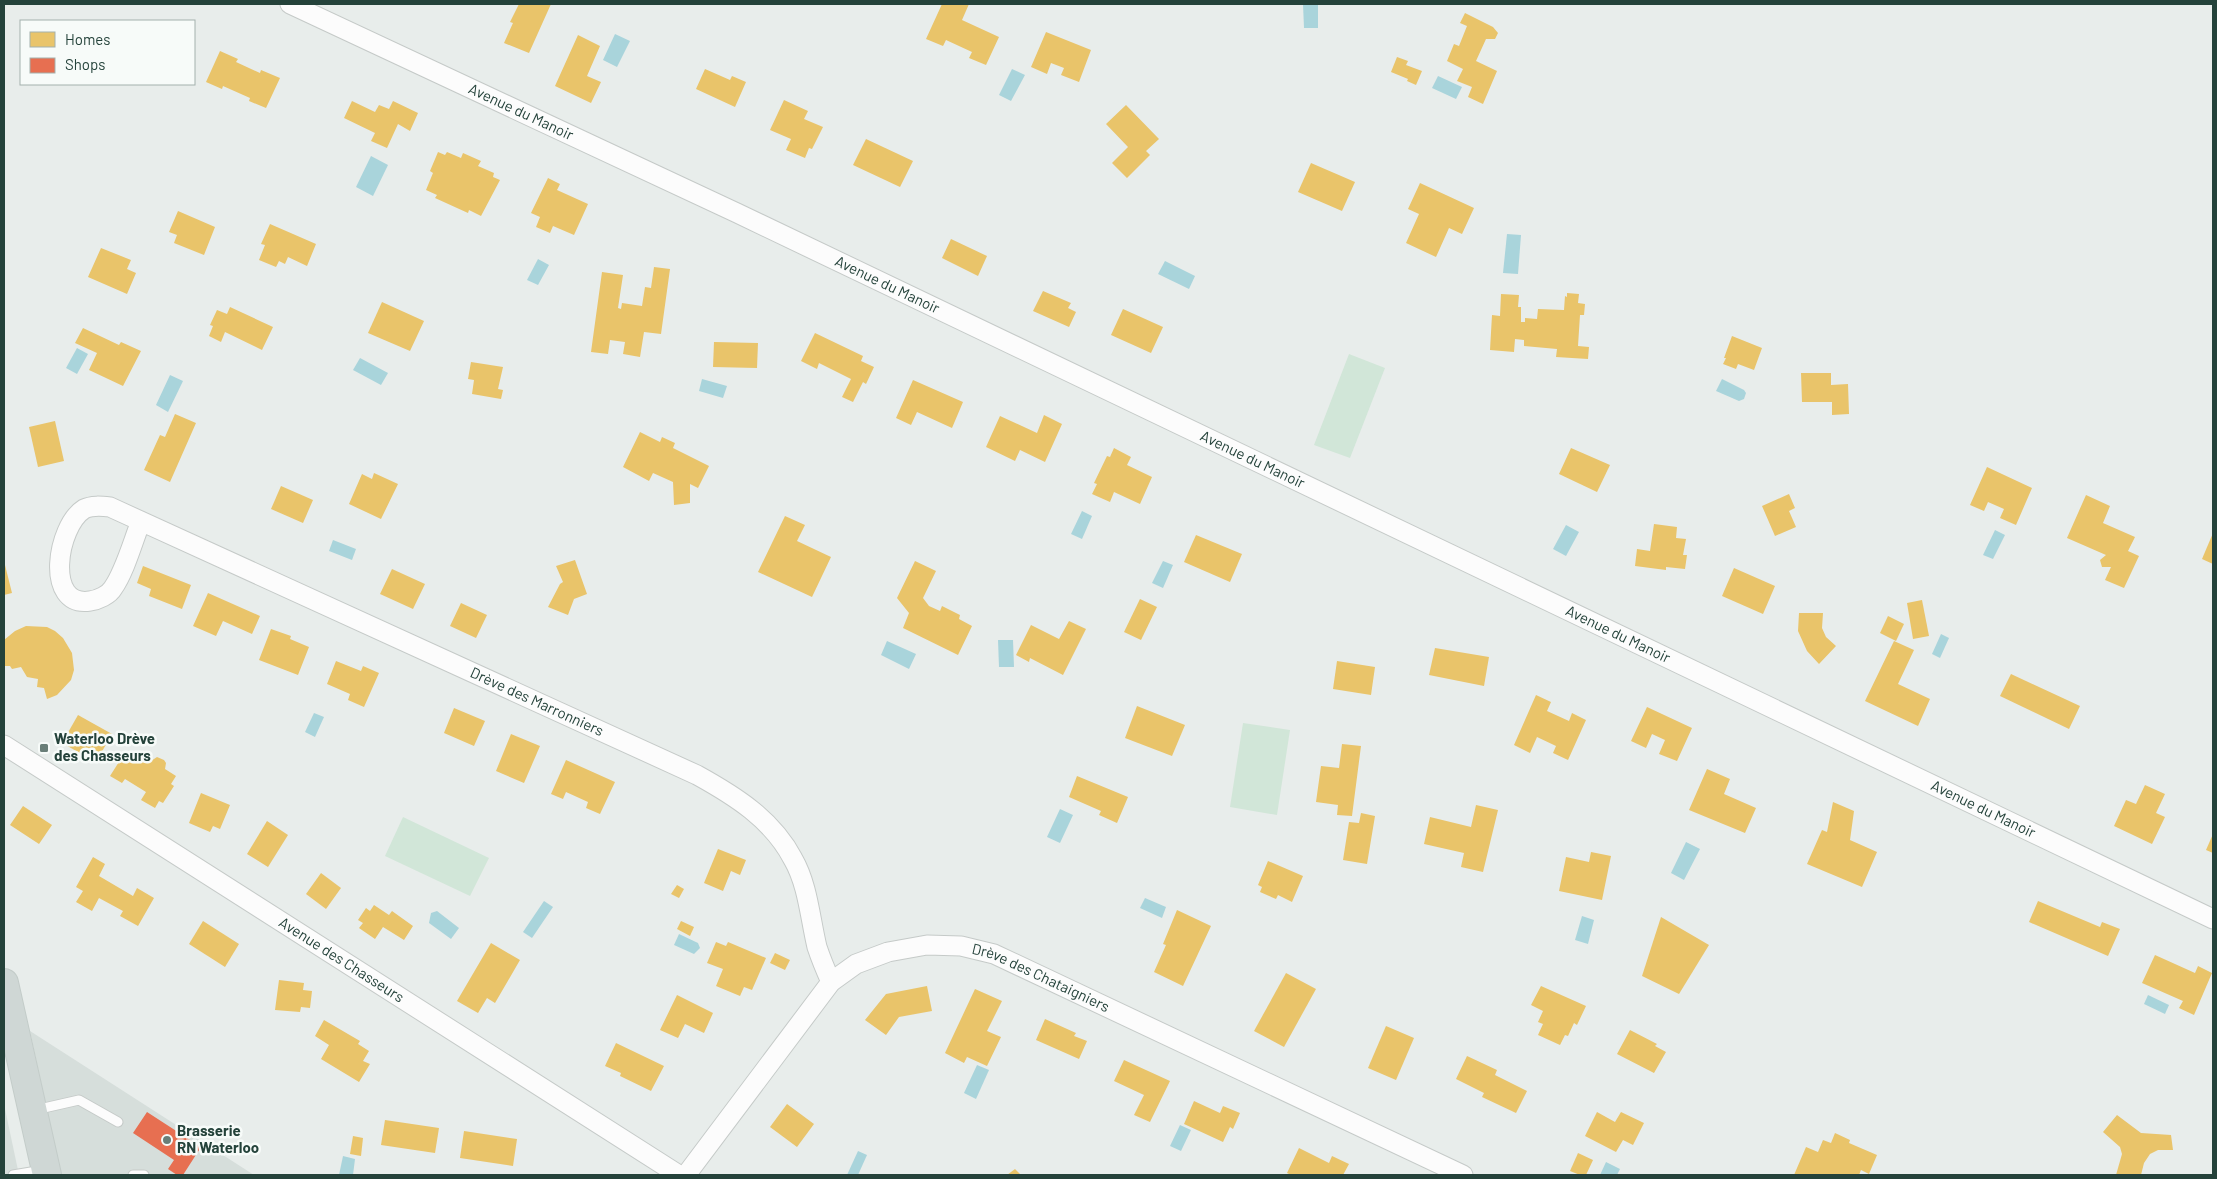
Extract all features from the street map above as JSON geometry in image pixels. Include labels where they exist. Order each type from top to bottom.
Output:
[{"type":"main road","points":[[4,983],[10,1034],[32,1110],[46,1172]]},
{"type":"street","name":"Avenue du Manoir","points":[[290,4],[737,213],[2213,918]]},
{"type":"street","name":"Drève des Marronniers","points":[[141,521],[113,589],[96,600],[85,602],[73,599],[65,591],[60,571],[60,554],[68,530],[83,510],[92,506],[110,507],[141,521],[697,775],[734,796],[769,824],[794,859],[806,892],[818,949],[831,982]]},
{"type":"street","name":"Avenue des Chasseurs","points":[[4,745],[680,1175]]},
{"type":"street","name":"Drève des Chataigniers","points":[[686,1175],[831,982],[856,964],[888,952],[927,945],[961,946],[994,954],[1463,1175]]},
{"type":"lane","points":[[32,1110],[79,1100],[118,1122]]},
{"type":"lane","points":[[14,1175],[46,1172]]},
{"type":"lane","points":[[133,1175],[144,1175]]},
{"type":"shaded area","points":[[30,1031],[254,1175],[61,1175]]},
{"type":"shaded area","points":[[4,1104],[19,1175],[4,1175]]},
{"type":"green space","points":[[1349,354],[1385,368],[1350,458],[1314,445]]},
{"type":"green space","points":[[1243,723],[1290,730],[1277,815],[1230,807]]},
{"type":"green space","points":[[403,817],[489,858],[470,896],[385,856]]},
{"type":"water","points":[[1303,4],[1318,4],[1318,28],[1304,28]]},
{"type":"water","points":[[615,34],[630,41],[617,67],[603,60]]},
{"type":"water","points":[[1012,69],[1025,75],[1011,101],[999,95]]},
{"type":"water","points":[[1438,76],[1462,87],[1456,99],[1432,88]]},
{"type":"water","points":[[371,156],[388,165],[373,196],[356,187]]},
{"type":"water","points":[[1507,234],[1521,235],[1518,274],[1503,273]]},
{"type":"water","points":[[538,259],[549,265],[538,285],[527,280]]},
{"type":"water","points":[[1165,261],[1195,276],[1189,289],[1158,274]]},
{"type":"water","points":[[77,348],[88,354],[77,374],[66,368]]},
{"type":"water","points":[[360,358],[388,373],[381,385],[353,370]]},
{"type":"water","points":[[170,375],[183,381],[168,412],[156,405]]},
{"type":"water","points":[[702,379],[727,386],[723,398],[699,391]]},
{"type":"water","points":[[1722,379],[1744,390],[1746,393],[1744,399],[1739,401],[1716,391]]},
{"type":"water","points":[[1082,511],[1092,516],[1082,539],[1071,534]]},
{"type":"water","points":[[1566,525],[1579,532],[1566,556],[1553,549]]},
{"type":"water","points":[[1995,530],[2005,535],[1993,559],[1983,555]]},
{"type":"water","points":[[333,540],[356,549],[352,560],[329,551]]},
{"type":"water","points":[[1163,561],[1173,565],[1163,588],[1152,583]]},
{"type":"water","points":[[1941,634],[1949,638],[1940,658],[1932,654]]},
{"type":"water","points":[[998,640],[1013,640],[1014,667],[999,667]]},
{"type":"water","points":[[887,641],[916,654],[909,669],[881,655]]},
{"type":"water","points":[[314,713],[324,717],[315,737],[305,732]]},
{"type":"water","points":[[1060,809],[1073,815],[1060,843],[1047,837]]},
{"type":"water","points":[[1686,842],[1700,849],[1684,880],[1671,873]]},
{"type":"water","points":[[1145,898],[1166,907],[1162,918],[1140,908]]},
{"type":"water","points":[[544,901],[553,907],[532,938],[523,932]]},
{"type":"water","points":[[437,911],[459,928],[451,939],[429,923],[431,913]]},
{"type":"water","points":[[1582,916],[1594,920],[1588,944],[1575,940]]},
{"type":"water","points":[[679,934],[698,943],[700,948],[694,954],[674,945]]},
{"type":"water","points":[[2148,995],[2169,1005],[2165,1014],[2144,1004]]},
{"type":"water","points":[[977,1065],[989,1070],[976,1099],[964,1093]]},
{"type":"water","points":[[1180,1125],[1191,1130],[1181,1151],[1170,1146]]},
{"type":"water","points":[[858,1151],[867,1155],[858,1175],[847,1175]]},
{"type":"water","points":[[343,1156],[355,1159],[353,1175],[339,1175]]},
{"type":"water","points":[[1606,1162],[1620,1169],[1617,1175],[1600,1175]]},
{"type":"building: Homes","points":[[519,4],[551,4],[529,53],[504,43],[513,23],[510,22]]},
{"type":"building: Homes","points":[[942,4],[969,4],[962,20],[999,37],[986,65],[969,58],[972,52],[946,40],[943,46],[926,39]]},
{"type":"building: Homes","points":[[1465,13],[1493,27],[1498,33],[1495,39],[1486,39],[1476,61],[1497,71],[1483,104],[1468,97],[1472,87],[1457,81],[1463,69],[1447,61],[1454,44],[1459,46],[1467,26],[1460,23]]},
{"type":"building: Homes","points":[[1046,32],[1091,50],[1079,82],[1061,75],[1064,68],[1051,63],[1047,74],[1031,67]]},
{"type":"building: Homes","points":[[578,35],[600,46],[587,76],[601,82],[591,103],[555,86]]},
{"type":"building: Homes","points":[[220,51],[238,59],[236,62],[260,73],[261,70],[280,78],[266,108],[249,101],[250,98],[223,86],[222,89],[206,82]]},
{"type":"building: Homes","points":[[1397,57],[1408,61],[1406,65],[1422,71],[1416,85],[1407,81],[1408,79],[1391,72]]},
{"type":"building: Homes","points":[[705,69],[730,80],[732,76],[746,82],[735,107],[696,89]]},
{"type":"building: Homes","points":[[784,100],[808,111],[804,119],[823,127],[812,149],[809,148],[805,158],[786,150],[791,139],[770,130]]},
{"type":"building: Homes","points":[[352,101],[375,112],[379,105],[389,109],[393,101],[418,113],[410,131],[398,124],[387,148],[371,141],[375,133],[344,118]]},
{"type":"building: Homes","points":[[1126,105],[1159,139],[1146,151],[1150,155],[1127,178],[1112,163],[1128,147],[1106,124]]},
{"type":"building: Homes","points":[[866,139],[913,161],[900,187],[853,165]]},
{"type":"building: Homes","points":[[438,152],[445,155],[447,152],[461,158],[463,153],[481,161],[478,166],[494,173],[493,177],[500,180],[481,216],[469,210],[468,213],[435,198],[437,195],[426,190],[433,173],[430,171]]},
{"type":"building: Homes","points":[[1311,163],[1355,182],[1342,211],[1298,192]]},
{"type":"building: Homes","points":[[548,178],[560,184],[557,190],[588,204],[574,235],[553,226],[550,233],[536,227],[540,217],[531,213]]},
{"type":"building: Homes","points":[[1420,183],[1474,208],[1462,234],[1449,228],[1436,257],[1406,243],[1419,214],[1408,209]]},
{"type":"building: Homes","points":[[178,211],[215,227],[204,255],[174,243],[177,235],[169,232]]},
{"type":"building: Homes","points":[[270,224],[316,244],[307,266],[288,257],[285,264],[279,261],[276,267],[259,260],[265,245],[261,244]]},
{"type":"building: Homes","points":[[951,239],[987,256],[978,276],[942,258]]},
{"type":"building: Homes","points":[[101,248],[131,260],[127,269],[136,273],[127,294],[88,277]]},
{"type":"building: Homes","points":[[654,267],[670,269],[661,334],[644,332],[640,357],[623,354],[625,342],[610,340],[608,354],[591,352],[602,272],[623,275],[618,308],[621,309],[622,303],[642,306],[645,287],[651,288]]},
{"type":"building: Homes","points":[[1043,291],[1071,303],[1068,308],[1076,312],[1069,327],[1033,311]]},
{"type":"building: Homes","points":[[1567,293],[1579,294],[1578,303],[1585,304],[1584,315],[1580,315],[1578,346],[1589,347],[1588,359],[1556,357],[1557,349],[1524,346],[1524,340],[1515,339],[1514,352],[1490,350],[1492,315],[1500,316],[1501,294],[1519,295],[1518,307],[1521,307],[1521,322],[1525,322],[1525,318],[1537,319],[1538,309],[1564,310]]},
{"type":"building: Homes","points":[[382,302],[424,321],[410,351],[368,333]]},
{"type":"building: Homes","points":[[230,307],[273,327],[262,350],[225,332],[221,342],[209,336],[213,326],[210,325],[217,310],[227,314]]},
{"type":"building: Homes","points":[[1123,309],[1163,327],[1151,353],[1111,335]]},
{"type":"building: Homes","points":[[83,328],[119,345],[121,342],[141,351],[123,386],[89,370],[97,353],[75,343]]},
{"type":"building: Homes","points":[[815,333],[863,356],[861,361],[874,367],[866,384],[863,382],[853,402],[842,397],[851,379],[819,363],[817,369],[801,361]]},
{"type":"building: Homes","points":[[1732,336],[1762,348],[1754,370],[1738,364],[1736,369],[1723,364]]},
{"type":"building: Homes","points":[[714,342],[758,343],[757,368],[713,367]]},
{"type":"building: Homes","points":[[471,362],[503,367],[498,389],[503,390],[501,399],[472,394],[474,380],[468,379]]},
{"type":"building: Homes","points":[[1801,373],[1831,373],[1831,385],[1848,384],[1849,414],[1832,415],[1832,402],[1802,402]]},
{"type":"building: Homes","points":[[913,380],[963,402],[952,428],[917,412],[911,425],[896,418]]},
{"type":"building: Homes","points":[[175,414],[196,423],[170,482],[144,470],[160,435],[165,437]]},
{"type":"building: Homes","points":[[1044,415],[1062,424],[1045,462],[1020,450],[1015,461],[986,447],[1000,416],[1037,433]]},
{"type":"building: Homes","points":[[55,421],[64,461],[38,467],[29,427]]},
{"type":"building: Homes","points":[[640,432],[660,442],[662,437],[675,443],[673,448],[709,466],[698,488],[690,484],[690,503],[674,505],[673,482],[653,473],[649,481],[623,467]]},
{"type":"building: Homes","points":[[1114,448],[1131,457],[1127,465],[1152,477],[1140,504],[1114,492],[1110,502],[1092,494],[1097,484],[1094,483],[1107,456],[1110,457]]},
{"type":"building: Homes","points":[[1571,448],[1610,465],[1597,492],[1559,474]]},
{"type":"building: Homes","points":[[1987,467],[2032,488],[2016,525],[2000,518],[2004,509],[1988,502],[1984,511],[1970,505]]},
{"type":"building: Homes","points":[[374,473],[398,484],[381,519],[349,504],[362,474],[372,479]]},
{"type":"building: Homes","points":[[281,486],[313,500],[303,523],[271,509]]},
{"type":"building: Homes","points":[[1789,494],[1795,508],[1789,511],[1796,527],[1775,536],[1762,506]]},
{"type":"building: Homes","points":[[2086,495],[2110,506],[2103,523],[2135,537],[2128,551],[2139,556],[2124,588],[2105,580],[2111,567],[2102,567],[2100,560],[2106,555],[2067,538]]},
{"type":"building: Homes","points":[[785,516],[805,525],[797,541],[831,557],[812,597],[758,572]]},
{"type":"building: Homes","points":[[1654,524],[1677,527],[1676,538],[1686,539],[1683,555],[1687,555],[1685,569],[1666,567],[1666,570],[1635,566],[1637,549],[1650,551]]},
{"type":"building: Homes","points":[[2213,533],[2213,564],[2202,559]]},
{"type":"building: Homes","points":[[1196,535],[1242,554],[1230,582],[1184,562]]},
{"type":"building: Homes","points":[[575,560],[587,594],[574,599],[568,615],[548,607],[560,584],[563,582],[556,566]]},
{"type":"building: Homes","points":[[915,561],[936,571],[923,598],[929,606],[940,611],[942,606],[960,615],[959,619],[972,626],[958,655],[903,628],[909,613],[897,598]]},
{"type":"building: Homes","points":[[4,566],[12,593],[4,595]]},
{"type":"building: Homes","points":[[143,566],[191,585],[182,609],[149,596],[151,589],[137,583]]},
{"type":"building: Homes","points":[[1734,568],[1775,586],[1763,614],[1722,596]]},
{"type":"building: Homes","points":[[392,569],[425,584],[413,609],[380,594]]},
{"type":"building: Homes","points":[[208,593],[260,616],[252,634],[223,621],[216,636],[193,626]]},
{"type":"building: Homes","points":[[1140,599],[1157,607],[1141,640],[1124,632]]},
{"type":"building: Homes","points":[[1922,600],[1929,636],[1913,639],[1907,603]]},
{"type":"building: Homes","points":[[461,603],[487,615],[476,638],[450,626]]},
{"type":"building: Homes","points":[[1799,613],[1823,613],[1822,628],[1826,637],[1836,646],[1819,664],[1807,651],[1798,631]]},
{"type":"building: Homes","points":[[1888,616],[1904,624],[1896,641],[1880,633]]},
{"type":"building: Homes","points":[[1069,621],[1086,629],[1063,675],[1030,658],[1029,662],[1016,655],[1031,625],[1059,639]]},
{"type":"building: Homes","points":[[26,626],[47,627],[55,631],[63,638],[72,653],[74,670],[71,680],[57,695],[47,699],[44,688],[37,687],[38,679],[27,677],[21,667],[12,669],[10,666],[4,666],[4,640],[15,631]]},
{"type":"building: Homes","points":[[271,629],[291,636],[290,639],[309,647],[298,675],[259,660]]},
{"type":"building: Homes","points":[[1894,641],[1914,650],[1898,684],[1930,699],[1918,726],[1865,701]]},
{"type":"building: Homes","points":[[1435,648],[1489,657],[1484,686],[1429,675]]},
{"type":"building: Homes","points":[[336,661],[361,671],[363,666],[379,673],[364,707],[348,700],[350,694],[327,684]]},
{"type":"building: Homes","points":[[1337,661],[1375,667],[1371,695],[1333,689]]},
{"type":"building: Homes","points":[[2011,674],[2080,706],[2069,729],[2000,696]]},
{"type":"building: Homes","points":[[1536,695],[1551,702],[1547,711],[1569,721],[1572,713],[1586,720],[1568,760],[1553,753],[1556,746],[1537,737],[1530,753],[1514,745]]},
{"type":"building: Homes","points":[[1137,706],[1185,725],[1172,756],[1125,738]]},
{"type":"building: Homes","points":[[1647,707],[1692,728],[1677,761],[1659,754],[1665,740],[1652,734],[1646,748],[1631,741]]},
{"type":"building: Homes","points":[[454,708],[485,721],[474,746],[444,733]]},
{"type":"building: Homes","points":[[78,715],[112,734],[96,762],[62,743]]},
{"type":"building: Homes","points":[[511,734],[540,746],[524,783],[496,771]]},
{"type":"building: Homes","points":[[1342,744],[1361,746],[1352,816],[1337,815],[1338,805],[1316,802],[1321,766],[1339,768]]},
{"type":"building: Homes","points":[[124,754],[137,761],[141,754],[151,761],[157,757],[164,760],[166,763],[165,769],[176,776],[171,784],[174,786],[163,803],[159,801],[155,808],[141,800],[146,792],[125,779],[122,783],[110,776]]},
{"type":"building: Homes","points":[[566,760],[615,782],[600,814],[586,808],[588,802],[566,792],[563,799],[551,794]]},
{"type":"building: Homes","points":[[1707,769],[1730,779],[1724,794],[1756,808],[1745,833],[1689,810]]},
{"type":"building: Homes","points":[[1077,776],[1128,797],[1117,823],[1099,815],[1101,811],[1069,797]]},
{"type":"building: Homes","points":[[2145,785],[2165,794],[2156,813],[2165,817],[2152,844],[2114,826],[2126,800],[2136,804]]},
{"type":"building: Homes","points":[[201,793],[230,805],[220,829],[213,826],[210,832],[189,823]]},
{"type":"building: Homes","points":[[1833,802],[1854,811],[1850,840],[1877,852],[1862,887],[1807,864],[1822,830],[1827,832]]},
{"type":"building: Homes","points":[[1476,805],[1498,810],[1483,872],[1461,867],[1464,853],[1424,844],[1430,817],[1471,827]]},
{"type":"building: Homes","points":[[23,806],[52,825],[39,844],[10,825]]},
{"type":"building: Homes","points":[[1361,813],[1375,816],[1367,864],[1343,860],[1349,822],[1359,823]]},
{"type":"building: Homes","points":[[267,821],[288,835],[268,867],[247,854]]},
{"type":"building: Homes","points":[[2213,834],[2213,853],[2206,850]]},
{"type":"building: Homes","points":[[718,849],[746,860],[740,875],[731,871],[723,891],[704,883]]},
{"type":"building: Homes","points":[[1591,852],[1611,856],[1602,900],[1559,891],[1566,857],[1589,862]]},
{"type":"building: Homes","points":[[93,857],[105,864],[99,876],[133,896],[137,888],[154,898],[138,926],[120,916],[123,911],[99,898],[92,911],[76,902],[83,891],[76,887]]},
{"type":"building: Homes","points":[[1268,861],[1303,876],[1292,902],[1278,895],[1276,899],[1260,892],[1262,887],[1258,885]]},
{"type":"building: Homes","points":[[321,873],[341,888],[326,909],[306,894]]},
{"type":"building: Homes","points":[[677,885],[684,889],[679,898],[671,894]]},
{"type":"building: Homes","points":[[2038,901],[2100,927],[2102,922],[2120,929],[2108,956],[2029,922]]},
{"type":"building: Homes","points":[[374,905],[389,915],[392,911],[413,926],[404,940],[383,927],[375,939],[359,928],[363,923],[358,920],[366,908],[370,911]]},
{"type":"building: Homes","points":[[1177,910],[1211,926],[1183,986],[1154,972],[1166,945],[1163,944]]},
{"type":"building: Homes","points":[[1661,917],[1709,945],[1679,994],[1642,976]]},
{"type":"building: Homes","points":[[203,921],[239,944],[225,967],[189,944]]},
{"type":"building: Homes","points":[[681,921],[694,927],[690,936],[677,929]]},
{"type":"building: Homes","points":[[716,942],[726,946],[728,942],[766,958],[752,990],[744,987],[740,996],[716,986],[723,969],[707,963]]},
{"type":"building: Homes","points":[[491,943],[520,960],[495,1003],[487,998],[478,1013],[457,1001]]},
{"type":"building: Homes","points":[[775,953],[790,960],[785,970],[770,963]]},
{"type":"building: Homes","points":[[2155,955],[2195,973],[2198,966],[2212,973],[2194,1015],[2179,1008],[2183,1001],[2142,983]]},
{"type":"building: Homes","points":[[1286,973],[1316,989],[1284,1047],[1254,1031]]},
{"type":"building: Homes","points":[[279,980],[304,983],[303,990],[312,991],[310,1008],[301,1007],[300,1012],[275,1010]]},
{"type":"building: Homes","points":[[927,986],[932,1011],[899,1017],[886,1035],[865,1020],[886,994]]},
{"type":"building: Homes","points":[[1541,986],[1586,1006],[1577,1025],[1574,1023],[1568,1036],[1565,1035],[1560,1045],[1538,1035],[1543,1024],[1538,1022],[1543,1011],[1531,1005]]},
{"type":"building: Homes","points":[[975,989],[1002,1001],[987,1031],[1001,1037],[987,1066],[967,1057],[964,1063],[945,1053]]},
{"type":"building: Homes","points":[[677,995],[713,1013],[704,1033],[685,1024],[678,1038],[660,1030]]},
{"type":"building: Homes","points":[[1045,1019],[1076,1033],[1074,1036],[1087,1041],[1079,1059],[1036,1040]]},
{"type":"building: Homes","points":[[324,1020],[360,1041],[358,1044],[369,1051],[363,1061],[370,1064],[359,1082],[321,1059],[329,1045],[315,1036]]},
{"type":"building: Homes","points":[[1386,1026],[1414,1038],[1396,1080],[1368,1068]]},
{"type":"building: Homes","points":[[1630,1030],[1657,1044],[1655,1046],[1666,1052],[1654,1073],[1617,1054]]},
{"type":"building: Homes","points":[[616,1043],[664,1066],[651,1091],[620,1076],[621,1073],[605,1066]]},
{"type":"building: Homes","points":[[1467,1056],[1497,1070],[1495,1075],[1527,1091],[1516,1113],[1482,1097],[1484,1093],[1456,1079]]},
{"type":"building: Homes","points":[[1124,1060],[1170,1081],[1150,1122],[1134,1115],[1144,1095],[1114,1081]]},
{"type":"building: Homes","points":[[1194,1101],[1220,1113],[1223,1106],[1240,1113],[1233,1129],[1230,1127],[1223,1142],[1184,1124]]},
{"type":"building: Homes","points":[[787,1104],[814,1124],[797,1147],[770,1127]]},
{"type":"building: Homes","points":[[1597,1112],[1615,1122],[1621,1112],[1644,1123],[1633,1145],[1623,1140],[1616,1152],[1585,1136]]},
{"type":"building: Homes","points":[[2117,1115],[2141,1133],[2171,1135],[2173,1150],[2158,1150],[2150,1154],[2144,1163],[2141,1175],[2116,1175],[2122,1154],[2120,1147],[2103,1132]]},
{"type":"building: Homes","points":[[385,1120],[439,1128],[435,1153],[381,1145]]},
{"type":"building: Homes","points":[[464,1131],[517,1139],[513,1166],[460,1158]]},
{"type":"building: Homes","points":[[1835,1133],[1850,1140],[1849,1143],[1877,1155],[1869,1174],[1861,1170],[1859,1175],[1794,1175],[1806,1147],[1818,1152],[1823,1140],[1831,1143]]},
{"type":"building: Homes","points":[[353,1136],[363,1138],[361,1156],[350,1154]]},
{"type":"building: Homes","points":[[1299,1148],[1329,1163],[1332,1156],[1349,1164],[1343,1175],[1291,1175],[1287,1173]]},
{"type":"building: Homes","points":[[1578,1153],[1593,1160],[1586,1175],[1570,1171]]},
{"type":"building: Homes","points":[[1015,1169],[1021,1175],[1007,1175]]},
{"type":"building: Shops","name":"Brasserie RN Waterloo","points":[[147,1112],[201,1147],[183,1175],[177,1175],[168,1169],[174,1160],[133,1133]]},
{"type":"place","name":"Waterloo Drève des Chasseurs","points":[[44,748]]},
{"type":"place","name":"Brasserie RN Waterloo","points":[[167,1140]]}]
